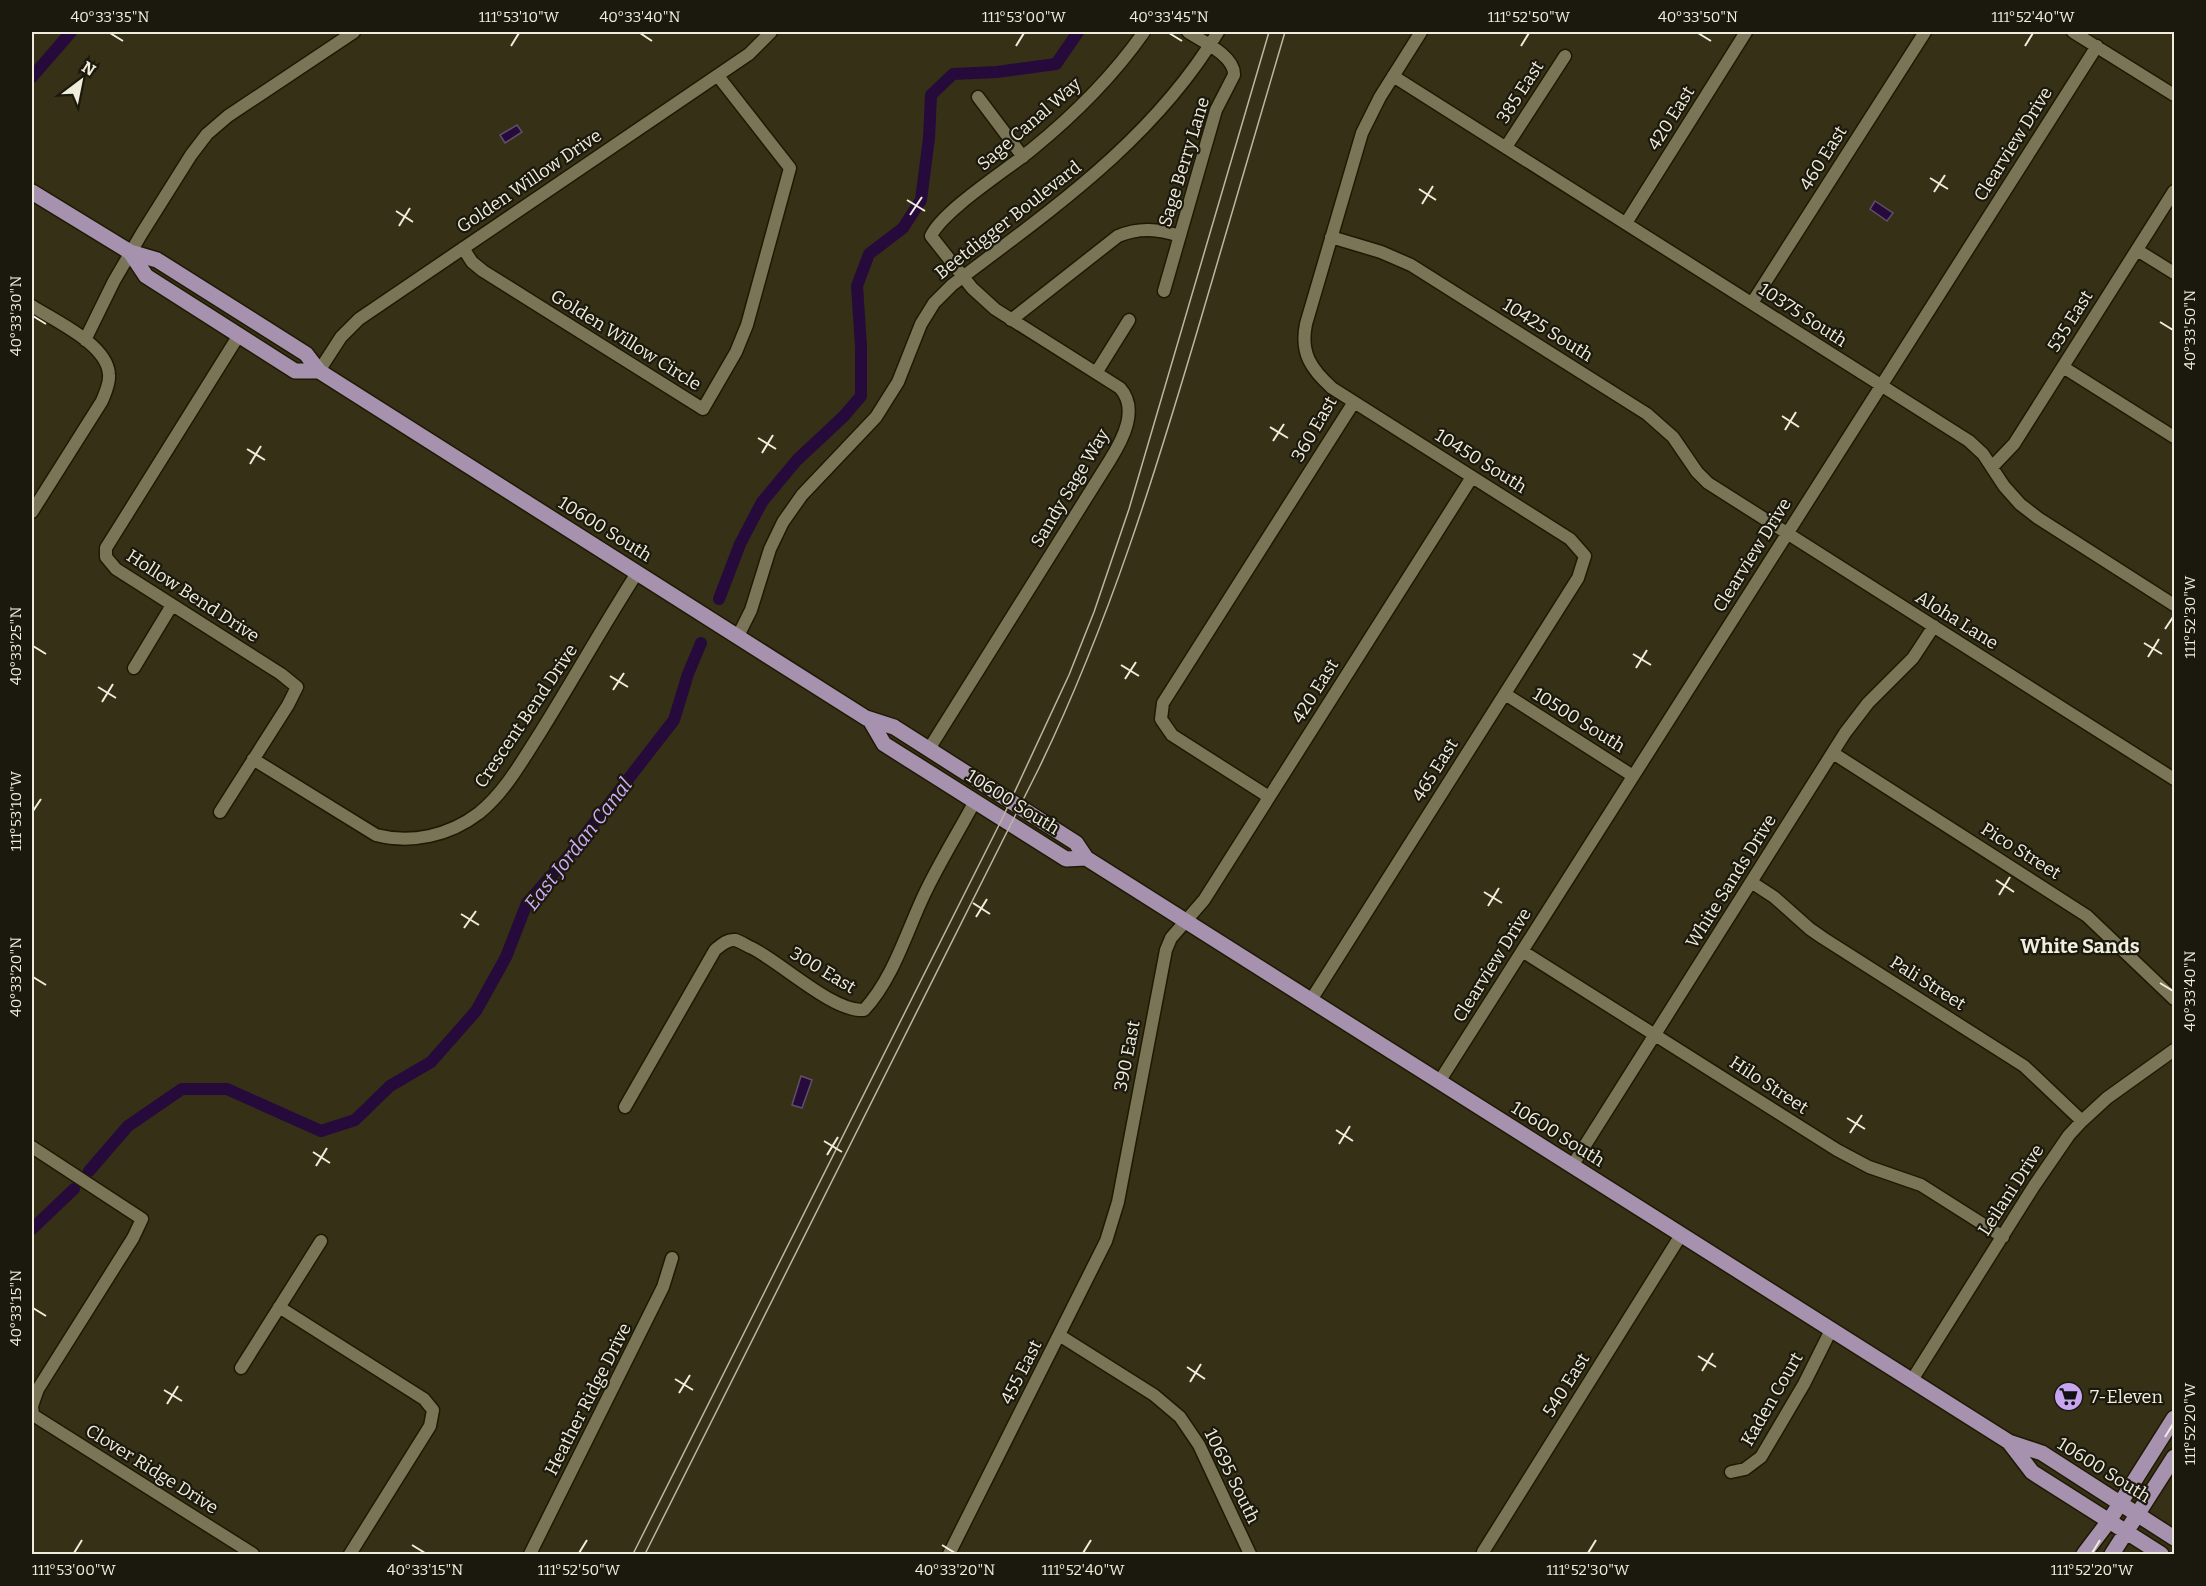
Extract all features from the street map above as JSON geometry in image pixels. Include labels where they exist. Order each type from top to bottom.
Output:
[{"type":"main road","name":"10600 South","points":[[32,192],[130,252],[157,260],[306,354],[319,371],[870,720],[894,727],[929,749],[1076,843],[1086,858],[1439,1082],[2009,1442],[2042,1453],[2175,1538]]},
{"type":"main road","name":"10600 South","points":[[130,252],[147,276],[295,371],[319,371]]},
{"type":"main road","name":"10600 South","points":[[870,720],[884,744],[1066,859],[1086,858]]},
{"type":"main road","points":[[2084,1554],[2109,1521],[2175,1418]]},
{"type":"main road","name":"10600 South","points":[[2009,1442],[2032,1472],[2161,1554]]},
{"type":"main road","points":[[2112,1554],[2175,1457]]},
{"type":"street","points":[[85,340],[130,252],[191,155],[207,134],[228,116],[354,32]]},
{"type":"street","name":"Golden Willow Drive","points":[[319,371],[341,337],[359,319],[718,76],[749,54],[771,32]]},
{"type":"street","name":"Sage Canal Way","points":[[931,236],[944,218],[1023,157],[1086,101],[1122,61],[1144,32]]},
{"type":"street","name":"Sage Berry Lane","points":[[1164,291],[1215,110],[1235,70],[1230,61],[1188,32]]},
{"type":"street","name":"Beetdigger Boulevard","points":[[738,636],[751,610],[770,549],[783,522],[802,495],[876,417],[898,382],[927,313],[943,293],[962,277],[1083,186],[1125,148],[1168,101],[1218,32]]},
{"type":"street","name":"360 East","points":[[1269,797],[1172,735],[1161,719],[1163,703],[1354,402],[1322,379],[1314,369],[1304,347],[1305,324],[1362,133],[1373,108],[1421,32]]},
{"type":"street","name":"420 East","points":[[1626,223],[1746,32]]},
{"type":"street","name":"460 East","points":[[1752,303],[1925,32]]},
{"type":"street","points":[[2073,32],[2175,95]]},
{"type":"street","name":"Clearview Drive","points":[[1439,1082],[2097,46]]},
{"type":"street","name":"385 East","points":[[1506,147],[1565,56]]},
{"type":"street","name":"Golden Willow Circle","points":[[463,248],[472,262],[483,272],[703,409],[736,352],[747,325],[790,168],[718,76]]},
{"type":"street","name":"10375 South","points":[[1393,76],[1969,441],[1983,454],[2004,486],[2020,504],[2038,518],[2175,605]]},
{"type":"street","points":[[978,97],[1023,157]]},
{"type":"street","name":"535 East","points":[[1992,467],[2014,444],[2175,191]]},
{"type":"street","points":[[1011,320],[1118,237],[1137,230],[1149,229],[1180,236]]},
{"type":"street","name":"Sandy Sage Way","points":[[929,749],[1110,460],[1122,436],[1129,413],[1127,398],[1120,388],[1011,320],[982,298],[962,277],[931,236]]},
{"type":"street","name":"10425 South","points":[[1331,237],[1381,252],[1411,265],[1647,414],[1673,437],[1697,472],[1720,491]]},
{"type":"street","points":[[2137,250],[2175,273]]},
{"type":"street","points":[[32,306],[98,350],[105,361],[109,375],[102,401],[32,512]]},
{"type":"street","points":[[1096,373],[1129,320]]},
{"type":"street","name":"Hollow Bend Drive","points":[[220,812],[297,687],[281,674],[110,564],[106,557],[106,548],[239,335]]},
{"type":"street","points":[[2063,367],[2175,438]]},
{"type":"street","name":"10450 South","points":[[1354,402],[1570,539],[1585,556]]},
{"type":"street","name":"420 East","points":[[1185,921],[1204,900],[1472,477]]},
{"type":"street","name":"Aloha Lane","points":[[1720,491],[2175,779]]},
{"type":"street","name":"465 East","points":[[1311,1000],[1578,579],[1585,556]]},
{"type":"street","name":"Crescent Bend Drive","points":[[253,759],[376,835],[409,840],[462,824],[492,801],[510,779],[584,663],[611,613],[637,573]]},
{"type":"street","points":[[134,668],[172,605]]},
{"type":"street","name":"White Sands Drive","points":[[1572,1166],[1857,717],[1913,658],[1934,626]]},
{"type":"street","name":"10500 South","points":[[1505,694],[1633,776]]},
{"type":"street","name":"Pico Street","points":[[1833,753],[2072,904],[2102,929],[2175,999]]},
{"type":"street","name":"300 East","points":[[625,1107],[715,950],[724,942],[735,940],[824,996],[850,1008],[864,1010],[889,973],[924,894],[975,801]]},
{"type":"street","name":"Pali Street","points":[[1751,882],[1774,897],[1816,933],[2024,1066],[2082,1121]]},
{"type":"street","name":"390 East","points":[[1118,1202],[1166,950],[1171,938],[1185,921]]},
{"type":"street","name":"Hilo Street","points":[[1522,951],[1852,1159],[1921,1185],[2003,1237]]},
{"type":"street","name":"Leilani Drive","points":[[1912,1380],[2056,1153],[2082,1121],[2107,1098],[2175,1050]]},
{"type":"street","points":[[32,1147],[142,1219],[133,1238],[38,1389],[32,1406],[33,1414]]},
{"type":"street","name":"455 East","points":[[950,1554],[1106,1241],[1118,1202]]},
{"type":"street","name":"540 East","points":[[1484,1554],[1483,1552],[1681,1234]]},
{"type":"street","points":[[241,1368],[321,1241]]},
{"type":"street","name":"Heather Ridge Drive","points":[[530,1554],[663,1287],[672,1258]]},
{"type":"street","points":[[279,1307],[424,1399],[433,1410],[430,1426],[350,1554]]},
{"type":"street","name":"Kaden Court","points":[[1731,1472],[1746,1469],[1761,1457],[1799,1394],[1831,1330]]},
{"type":"street","name":"10695 South","points":[[1059,1335],[1154,1395],[1180,1417],[1199,1445],[1250,1554]]},
{"type":"street","name":"Clover Ridge Drive","points":[[33,1414],[253,1554]]},
{"type":"shaded area","points":[[517,125],[522,132],[505,143],[500,135]]},
{"type":"shaded area","points":[[1875,201],[1893,213],[1887,221],[1870,209]]},
{"type":"shaded area","points":[[801,1076],[812,1080],[802,1108],[792,1105]]},
{"type":"waterway","points":[[32,77],[71,32]]},
{"type":"waterway","name":"East Jordan Canal","points":[[719,599],[740,544],[762,502],[797,460],[844,416],[861,396],[861,346],[857,286],[869,254],[903,228],[921,200],[929,138],[931,95],[953,74],[997,72],[1056,64],[1078,32]]},
{"type":"waterway","name":"East Jordan Canal","points":[[89,1171],[128,1126],[182,1089],[227,1089],[321,1131],[355,1120],[390,1086],[431,1062],[476,1011],[506,957],[527,903],[567,858],[674,720],[688,674],[701,643]]},
{"type":"waterway","name":"East Jordan Canal","points":[[32,1229],[74,1189]]},
{"type":"tram line","points":[[633,1554],[1002,819],[1069,675],[1094,612],[1129,509],[1269,32]]},
{"type":"tram line","points":[[645,1554],[1065,713],[1110,601],[1149,488],[1285,32]]},
{"type":"place","name":"7-Eleven","points":[[2069,1397]]},
{"type":"district","name":"White Sands","points":[[2080,946]]}]
